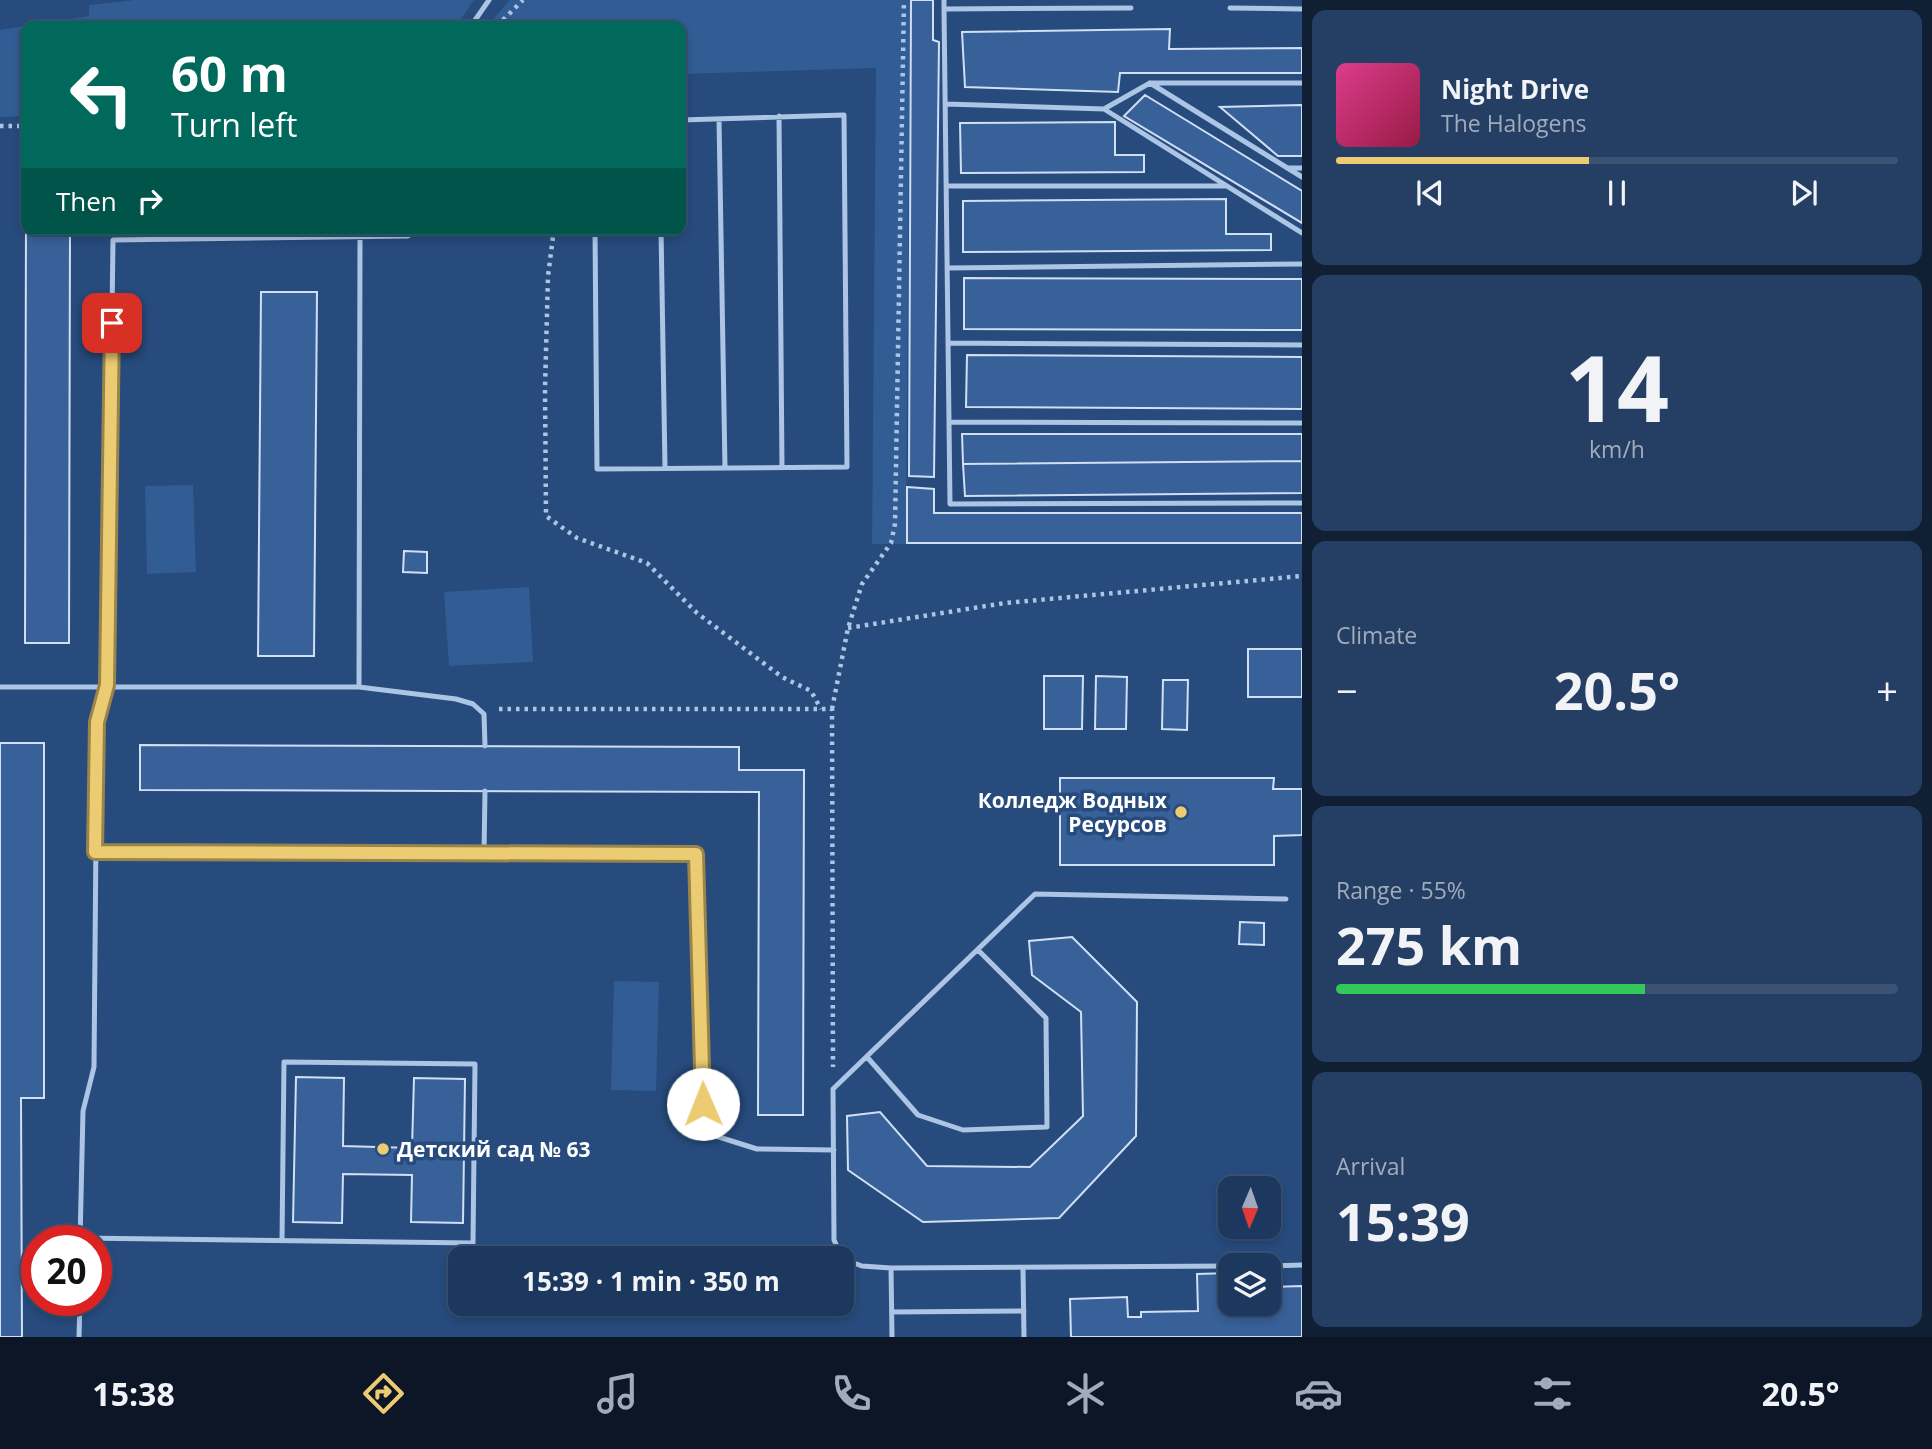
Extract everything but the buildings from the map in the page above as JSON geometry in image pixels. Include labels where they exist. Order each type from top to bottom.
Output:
[{"type":"lane","points":[[474,21],[489,0]]},
{"type":"lane","points":[[944,0],[950,504],[1302,503]]},
{"type":"lane","points":[[944,9],[1131,8]]},
{"type":"lane","points":[[1230,8],[1302,9]]},
{"type":"lane","points":[[1104,109],[1150,83],[1302,83]]},
{"type":"lane","points":[[1150,83],[1302,177]]},
{"type":"lane","points":[[946,104],[1104,109],[1302,233]]},
{"type":"lane","points":[[595,235],[597,469],[847,467],[844,115],[686,120]]},
{"type":"lane","points":[[779,116],[782,467]]},
{"type":"lane","points":[[719,119],[725,468]]},
{"type":"lane","points":[[1287,168],[1302,168]]},
{"type":"lane","points":[[947,186],[1227,186]]},
{"type":"lane","points":[[80,1225],[83,1111],[94,1067],[97,722],[107,685],[113,240],[360,238],[410,235]]},
{"type":"lane","points":[[661,235],[665,468]]},
{"type":"lane","points":[[359,687],[360,238]]},
{"type":"lane","points":[[947,268],[1302,264]]},
{"type":"lane","points":[[948,343],[1302,345]]},
{"type":"lane","points":[[949,422],[1302,423]]},
{"type":"lane","points":[[0,687],[359,687],[456,699],[473,704],[484,714],[485,746]]},
{"type":"lane","points":[[484,853],[485,791]]},
{"type":"lane","points":[[95,852],[696,854],[704,1132],[757,1149],[834,1150]]},
{"type":"lane","points":[[1218,1266],[891,1268],[862,1266],[843,1259],[834,1240],[834,1089],[1035,894],[1286,899]]},
{"type":"lane","points":[[867,1057],[918,1115],[963,1130],[1047,1127],[1046,1018],[978,950]]},
{"type":"lane","points":[[112,1240],[473,1243],[475,1064],[284,1062],[282,1241]]},
{"type":"lane","points":[[1281,1266],[1302,1265]]},
{"type":"lane","points":[[891,1268],[892,1337]]},
{"type":"lane","points":[[1023,1269],[1024,1337]]},
{"type":"lane","points":[[892,1312],[1024,1311]]},
{"type":"lane","points":[[79,1337],[80,1316]]},
{"type":"path","points":[[502,21],[523,0]]},
{"type":"path","points":[[834,1089],[832,709],[848,628],[862,584],[891,543],[895,524],[904,0]]},
{"type":"path","points":[[0,126],[21,126]]},
{"type":"path","points":[[553,235],[548,276],[545,388],[546,516],[577,538],[647,563],[697,614],[782,677],[811,691],[821,709]]},
{"type":"path","points":[[848,628],[1005,603],[1302,576]]},
{"type":"path","points":[[478,709],[832,709]]},
{"type":"shaded area","points":[[135,0],[474,0],[459,21],[57,21],[89,16],[89,5]]},
{"type":"shaded area","points":[[510,0],[910,0],[906,544],[872,544],[876,68],[686,74],[686,21],[491,21]]},
{"type":"shaded area","points":[[21,27],[21,116],[0,117],[0,30]]},
{"type":"shaded area","points":[[193,485],[196,572],[147,574],[145,486]]},
{"type":"shaded area","points":[[529,587],[533,662],[449,666],[444,592]]},
{"type":"shaded area","points":[[614,981],[659,982],[656,1091],[611,1090]]},
{"type":"place","name":"Колледж Водных Ресурсов","points":[[1181,812]]},
{"type":"place","name":"Детский сад № 63","points":[[383,1149]]},
{"type":"route","points":[[112,323],[107,685],[97,722],[95,852],[696,854],[703,1104]]}]
